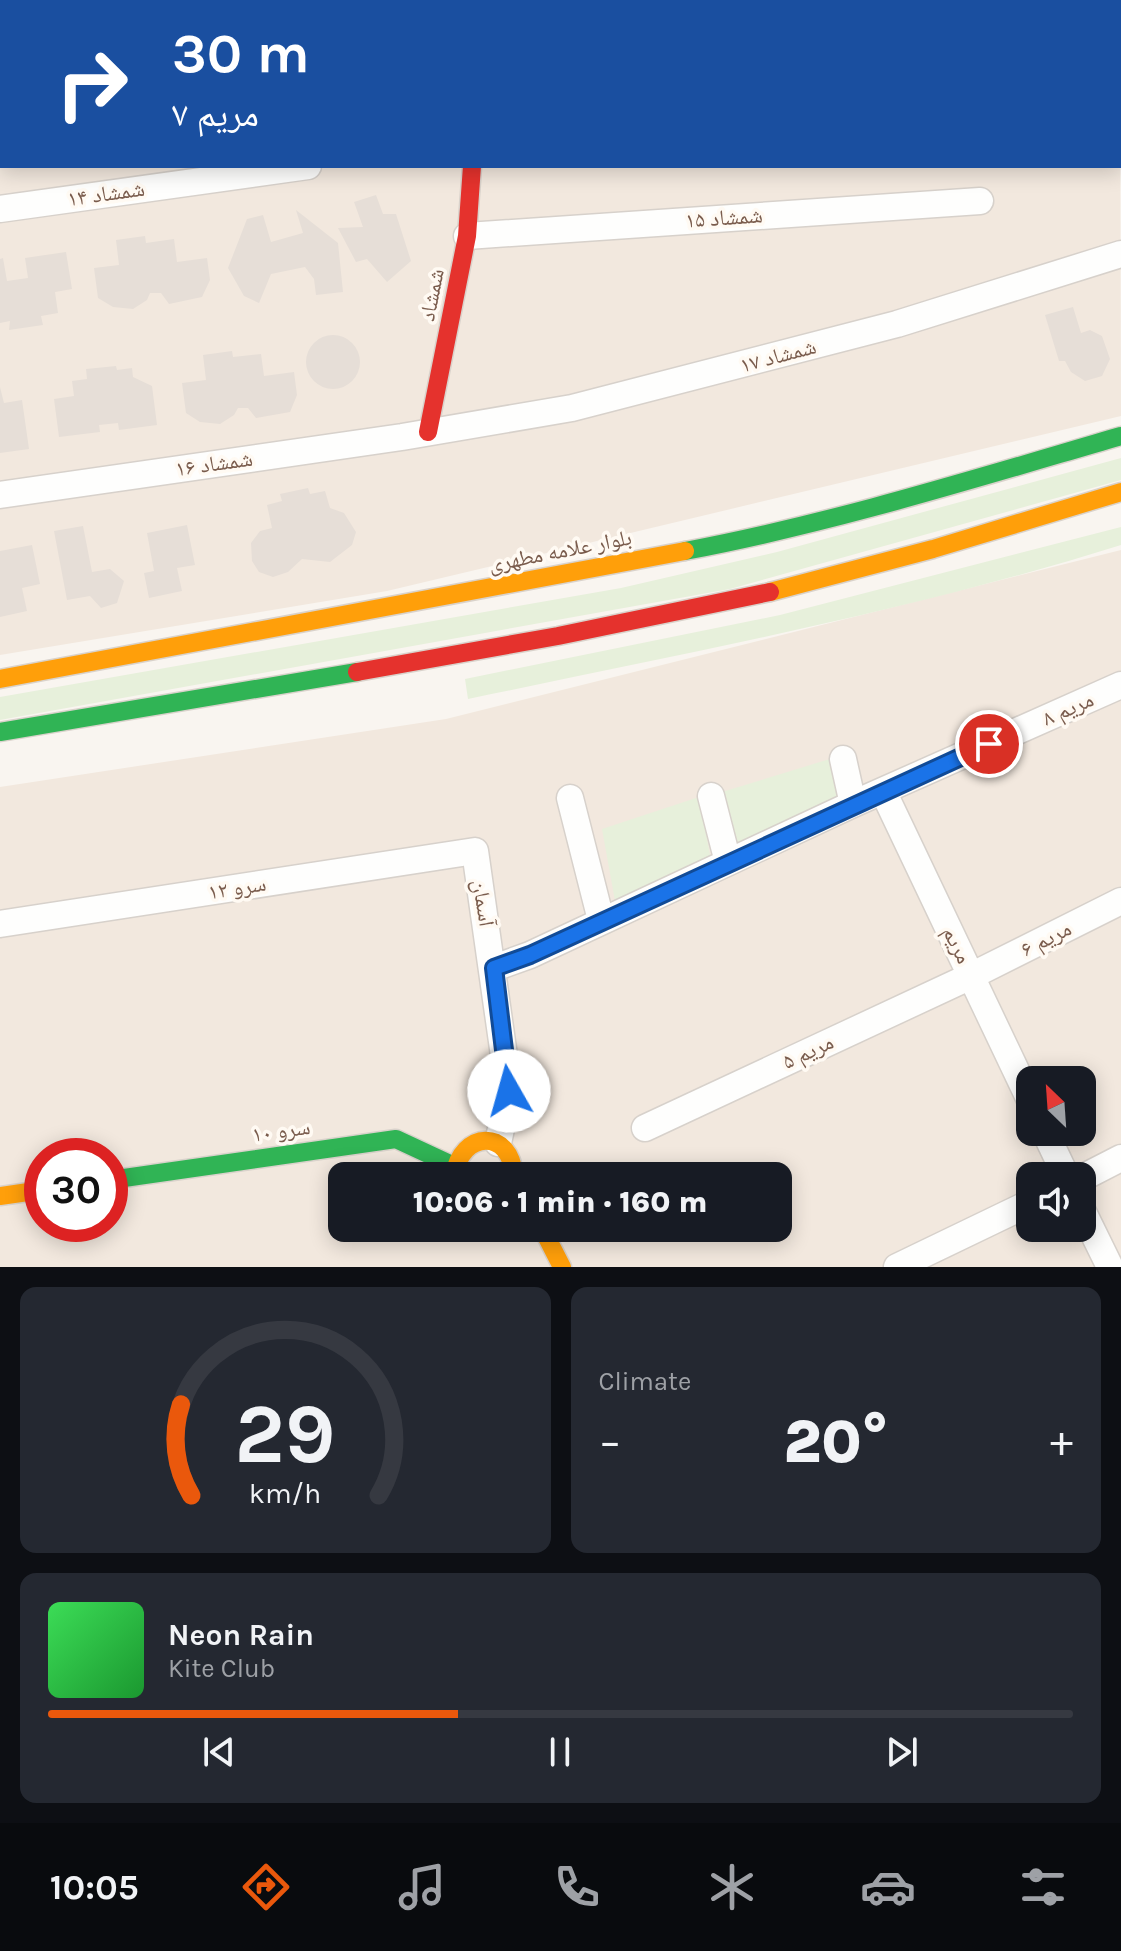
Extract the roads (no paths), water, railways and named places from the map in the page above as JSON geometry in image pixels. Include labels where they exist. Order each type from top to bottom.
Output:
[{"type":"main road","name":"شمشاد","points":[[428,432],[467,236],[472,168]]},
{"type":"main road","name":"بلوار علامه مطهری","points":[[0,679],[737,541],[933,491],[1121,436]]},
{"type":"main road","points":[[0,732],[343,676],[745,597],[946,545],[1121,492]]},
{"type":"main road","name":"سرو ۱۰","points":[[128,1177],[396,1139],[438,1162]]},
{"type":"main road","points":[[456,1162],[470,1143],[479,1140],[498,1143],[512,1162]]},
{"type":"main road","points":[[0,1196],[24,1193]]},
{"type":"main road","points":[[549,1242],[562,1267]]},
{"type":"street","name":"شمشاد ۱۴","points":[[0,209],[294,168]]},
{"type":"street","name":"شمشاد ۱۵","points":[[467,236],[980,201]]},
{"type":"street","name":"شمشاد ۱۷","points":[[428,432],[572,408],[699,376],[897,324],[1121,254]]},
{"type":"street","name":"شمشاد ۱۶","points":[[0,495],[428,432]]},
{"type":"street","name":"مریم ۸","points":[[494,968],[530,955],[853,804],[1121,685]]},
{"type":"street","points":[[843,759],[853,804]]},
{"type":"street","name":"مریم","points":[[883,791],[1016,1071]]},
{"type":"street","points":[[711,796],[728,862]]},
{"type":"street","points":[[570,798],[601,920]]},
{"type":"street","name":"سرو ۱۲","points":[[0,924],[475,851]]},
{"type":"street","name":"آسمان","points":[[475,851],[494,968],[509,1091],[498,1143]]},
{"type":"street","name":"مریم ۶","points":[[971,976],[1121,901]]},
{"type":"street","name":"مریم ۵","points":[[645,1128],[971,976]]},
{"type":"street","points":[[1096,1171],[1121,1158]]},
{"type":"street","points":[[897,1267],[1016,1210]]},
{"type":"street","points":[[1096,1238],[1110,1267]]}]
